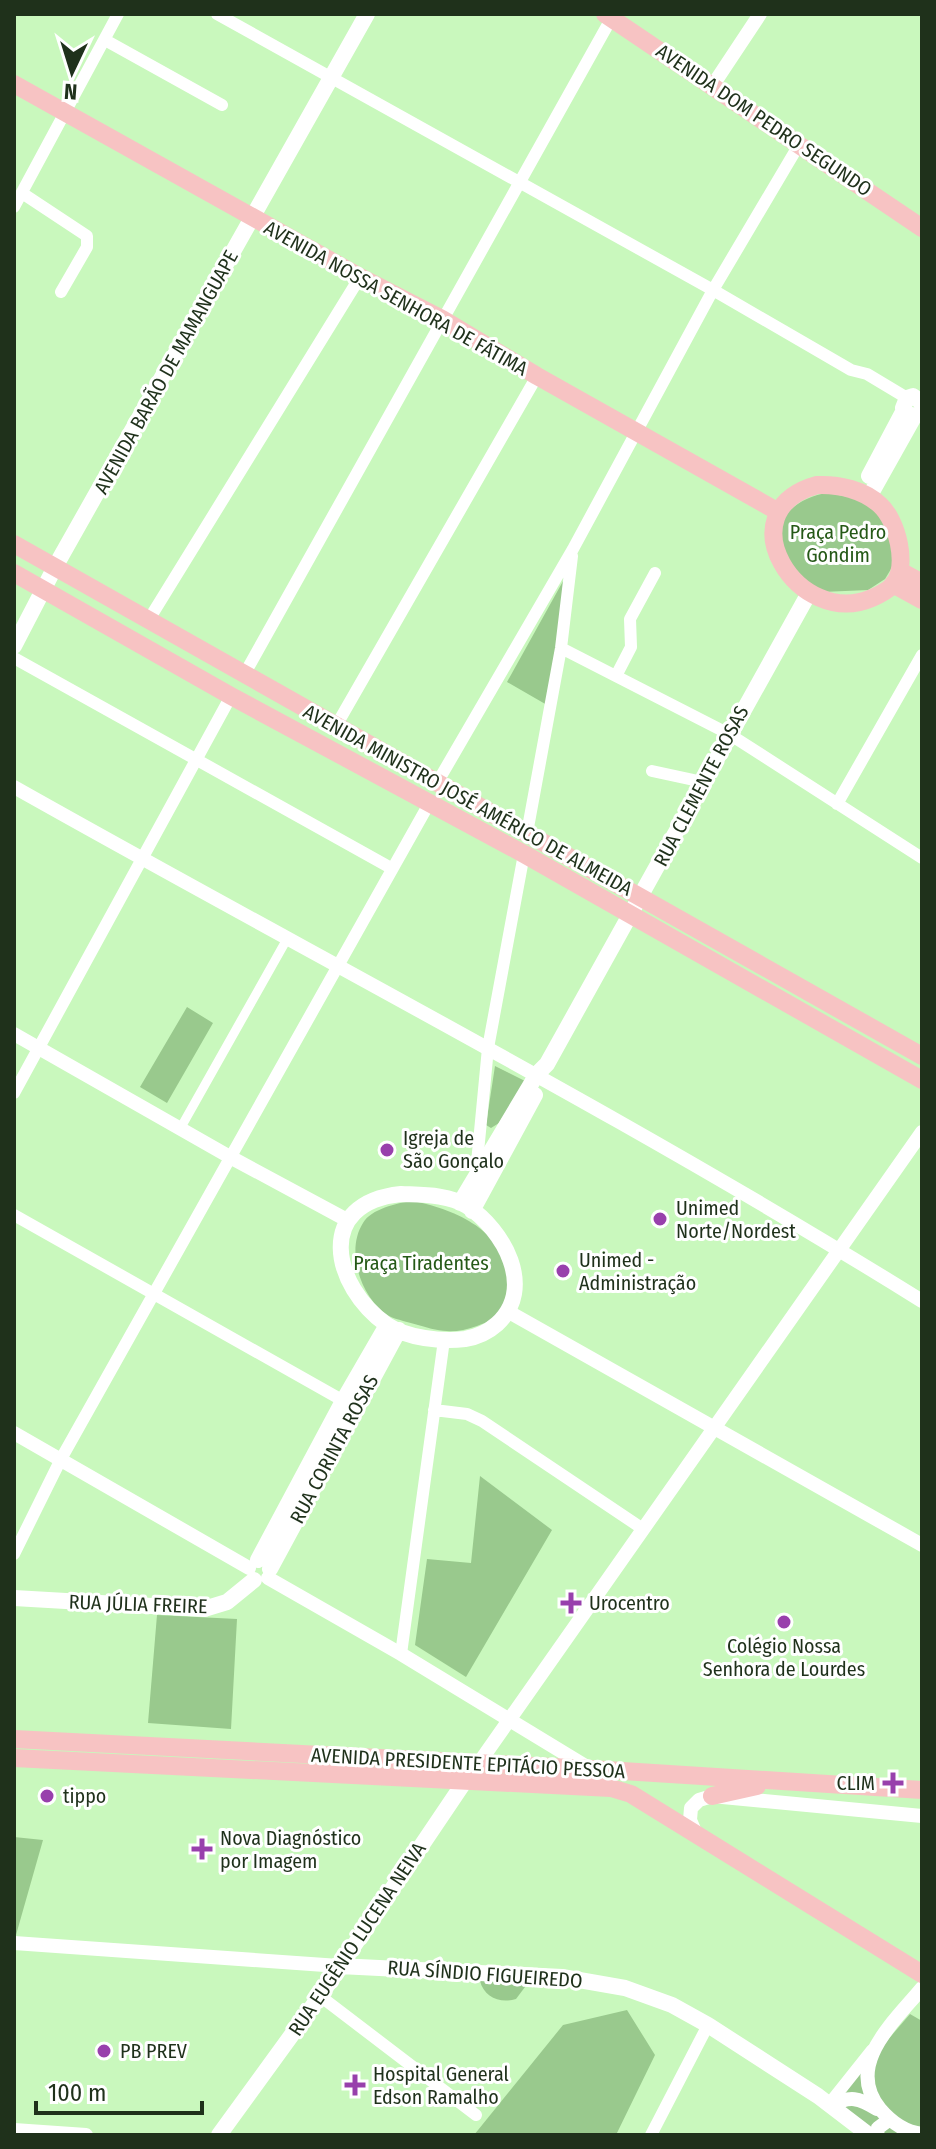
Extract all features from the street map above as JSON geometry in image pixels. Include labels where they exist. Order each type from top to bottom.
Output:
[{"type":"main road","name":"AVENIDA BARÃO DE MAMANGUAPE","points":[[14,646],[55,567],[367,14]]},
{"type":"main road","name":"AVENIDA DOM PEDRO SEGUNDO","points":[[608,16],[922,228]]},
{"type":"main road","name":"AVENIDA NOSSA SENHORA DE FÁTIMA","points":[[14,84],[252,218],[442,319],[777,511]]},
{"type":"main road","points":[[864,495],[914,406],[922,380]]},
{"type":"main road","points":[[817,485],[840,487],[864,495],[881,506],[895,527],[900,549],[896,578],[873,598],[851,603],[829,601],[809,593],[791,577],[778,556],[774,534],[777,511],[795,494],[817,485]]},
{"type":"main road","name":"AVENIDA MINISTRO JOSÉ AMÉRICO DE ALMEIDA","points":[[14,544],[922,1056]]},
{"type":"main road","name":"AVENIDA MINISTRO JOSÉ AMÉRICO DE ALMEIDA","points":[[14,573],[231,696],[524,854],[630,917],[922,1080]]},
{"type":"main road","points":[[896,578],[922,583]]},
{"type":"main road","points":[[896,578],[922,600]]},
{"type":"main road","name":"RUA CLEMENTE ROSAS","points":[[466,1207],[809,593]]},
{"type":"main road","name":"RUA CLEMENTE ROSAS","points":[[466,1207],[476,1173],[543,1072]]},
{"type":"main road","points":[[386,1195],[431,1196],[466,1207],[494,1230],[510,1255],[515,1279],[509,1312],[478,1337],[444,1340],[393,1328],[365,1303],[349,1282],[340,1246],[341,1233],[347,1220],[371,1199],[386,1195]]},
{"type":"main road","name":"RUA CORINTA ROSAS","points":[[260,1571],[393,1328]]},
{"type":"main road","name":"RUA JÚLIA FREIRE","points":[[14,1598],[204,1609],[227,1602],[260,1571]]},
{"type":"main road","name":"AVENIDA PRESIDENTE EPITÁCIO PESSOA","points":[[14,1739],[591,1769],[922,1790]]},
{"type":"main road","name":"AVENIDA PRESIDENTE EPITÁCIO PESSOA","points":[[14,1758],[611,1788],[631,1794],[696,1834]]},
{"type":"main road","name":"RUA EUGÊNIO LUCENA NEIVA","points":[[219,2135],[320,1996],[465,1781]]},
{"type":"main road","points":[[712,1796],[779,1781]]},
{"type":"main road","points":[[696,1834],[922,1974]]},
{"type":"main road","name":"RUA SÍNDIO FIGUEIREDO","points":[[339,1966],[562,1977],[670,1999],[830,2105],[869,2135]]},
{"type":"street","points":[[14,207],[118,14]]},
{"type":"street","points":[[217,14],[851,370],[867,374],[914,406]]},
{"type":"street","points":[[713,85],[760,14]]},
{"type":"street","points":[[244,675],[608,16]]},
{"type":"street","points":[[105,40],[222,105]]},
{"type":"street","points":[[437,783],[573,549],[713,290],[800,143]]},
{"type":"street","points":[[22,193],[87,236],[87,247],[61,292]]},
{"type":"street","points":[[148,621],[360,277]]},
{"type":"street","points":[[336,726],[537,376]]},
{"type":"street","points":[[527,833],[561,648],[573,549]]},
{"type":"street","points":[[616,676],[631,647],[630,619],[655,573]]},
{"type":"street","points":[[561,648],[729,734],[922,858]]},
{"type":"street","points":[[837,804],[922,655]]},
{"type":"street","points":[[14,658],[391,868]]},
{"type":"street","points":[[14,1093],[231,696]]},
{"type":"street","points":[[652,771],[703,782]]},
{"type":"street","points":[[14,787],[488,1048],[543,1072],[922,1301]]},
{"type":"street","points":[[16,1546],[61,1459],[430,802]]},
{"type":"street","name":"RUA CLEMENTE ROSAS","points":[[476,1173],[488,1048],[524,854]]},
{"type":"street","points":[[180,1129],[287,939]]},
{"type":"street","points":[[14,1034],[347,1220]]},
{"type":"street","points":[[465,1781],[922,1132]]},
{"type":"street","points":[[14,1215],[349,1404]]},
{"type":"street","points":[[509,1312],[922,1545]]},
{"type":"street","points":[[401,1654],[444,1340]]},
{"type":"street","points":[[434,1410],[458,1412],[482,1421],[643,1529]]},
{"type":"street","points":[[14,1433],[260,1571],[591,1769]]},
{"type":"street","points":[[696,1834],[690,1820],[691,1808],[699,1800],[712,1796],[922,1816]]},
{"type":"street","points":[[14,1943],[339,1966]]},
{"type":"street","points":[[830,2105],[922,1988]]},
{"type":"street","points":[[320,1996],[476,2115]]},
{"type":"street","points":[[651,2135],[708,2025]]},
{"type":"street","points":[[873,2050],[867,2086],[893,2123]]},
{"type":"street","points":[[830,2105],[853,2098],[893,2123],[922,2134]]},
{"type":"street","points":[[877,2135],[878,2128],[893,2123]]},
{"type":"street","points":[[14,2130],[86,2135]]},
{"type":"green space","name":"Praça Pedro Gondim","points":[[828,493],[854,498],[877,508],[891,528],[894,564],[885,579],[868,590],[822,592],[796,572],[784,558],[779,534],[787,514],[805,500]]},
{"type":"green space","points":[[567,574],[547,705],[507,682]]},
{"type":"green space","points":[[187,1007],[213,1023],[167,1103],[140,1087]]},
{"type":"green space","points":[[495,1066],[525,1081],[499,1123],[491,1128],[486,1125]]},
{"type":"green space","name":"Praça Tiradentes","points":[[412,1201],[447,1211],[480,1228],[503,1255],[508,1272],[507,1292],[495,1318],[469,1329],[441,1331],[389,1316],[371,1298],[356,1260],[358,1234],[367,1218],[378,1210]]},
{"type":"green space","points":[[480,1476],[552,1530],[466,1677],[415,1645],[427,1559],[471,1563]]},
{"type":"green space","points":[[157,1615],[237,1619],[231,1729],[148,1723]]},
{"type":"green space","points":[[14,1837],[43,1840],[16,1935],[14,1935]]},
{"type":"green space","points":[[480,1981],[528,1983],[516,1999],[504,2001],[489,1995]]},
{"type":"green space","points":[[627,2010],[655,2055],[616,2135],[474,2135],[563,2025]]},
{"type":"green space","points":[[910,2014],[922,2021],[922,2135],[873,2135],[831,2106]]},
{"type":"place","name":"Igreja de São Gonçalo","points":[[387,1150]]},
{"type":"place","name":"Unimed Norte/Nordest","points":[[660,1219]]},
{"type":"place","name":"Unimed - Administração","points":[[563,1271]]},
{"type":"place","name":"Urocentro","points":[[571,1603]]},
{"type":"place","name":"Colégio Nossa Senhora de Lourdes","points":[[784,1622]]},
{"type":"place","name":"CLIM","points":[[893,1783]]},
{"type":"place","name":"tippo","points":[[47,1796]]},
{"type":"place","name":"Nova Diagnóstico por Imagem","points":[[202,1849]]},
{"type":"place","name":"PB PREV","points":[[104,2051]]},
{"type":"place","name":"Hospital General Edson Ramalho","points":[[355,2085]]}]
